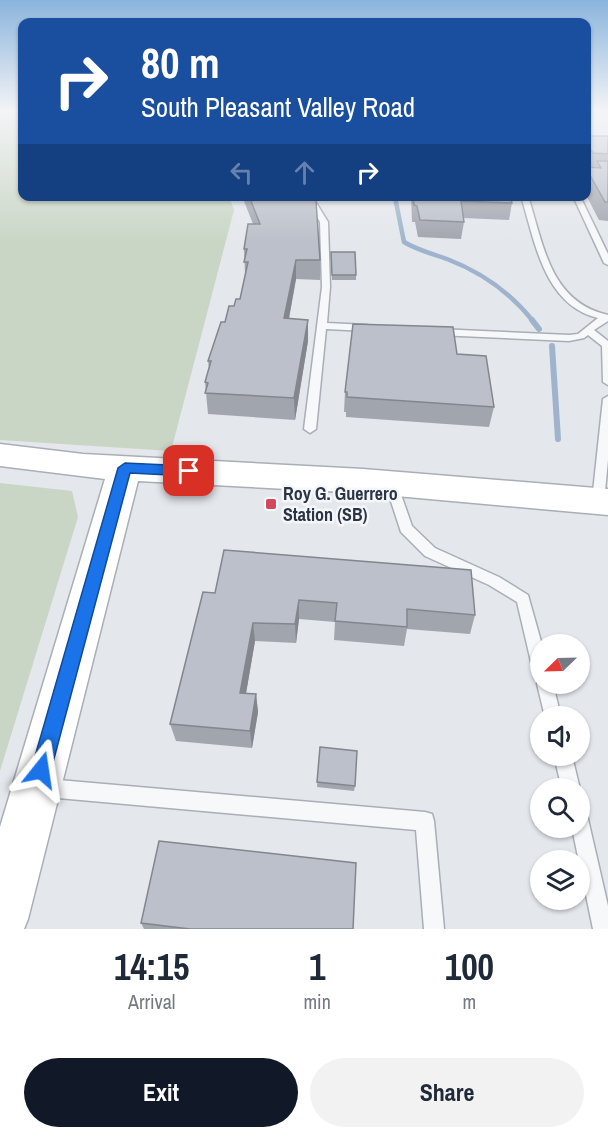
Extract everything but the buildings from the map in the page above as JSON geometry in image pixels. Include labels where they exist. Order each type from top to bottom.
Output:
[{"type":"main road","points":[[0,455],[83,466],[391,483],[603,501]]},
{"type":"main road","points":[[0,919],[125,468]]},
{"type":"lane","points":[[310,429],[326,287],[324,222],[311,201]]},
{"type":"lane","points":[[526,201],[551,280],[568,300],[583,311],[606,318]]},
{"type":"lane","points":[[578,201],[608,263]]},
{"type":"lane","points":[[427,331],[569,338],[581,336],[606,318]]},
{"type":"lane","points":[[321,326],[376,329]]},
{"type":"lane","points":[[589,331],[607,345],[608,382]]},
{"type":"lane","points":[[603,501],[608,399]]},
{"type":"lane","points":[[391,483],[406,528],[430,552],[494,581],[523,599],[532,634]]},
{"type":"lane","points":[[36,787],[425,821],[434,929]]},
{"type":"lane","points":[[583,838],[603,929]]},
{"type":"green space","points":[[0,155],[18,155],[18,201],[231,201],[234,210],[171,451],[0,440]]},
{"type":"green space","points":[[0,483],[72,491],[78,517],[0,771]]},
{"type":"waterway","points":[[396,202],[404,242],[460,264],[483,277],[505,292],[533,321]]},
{"type":"waterway","points":[[532,320],[539,329]]},
{"type":"waterway","points":[[552,346],[558,439]]},
{"type":"place","name":"Roy G. Guerrero Station (SB)","points":[[271,504]]},
{"type":"route","points":[[41,770],[125,468],[189,471]]}]
